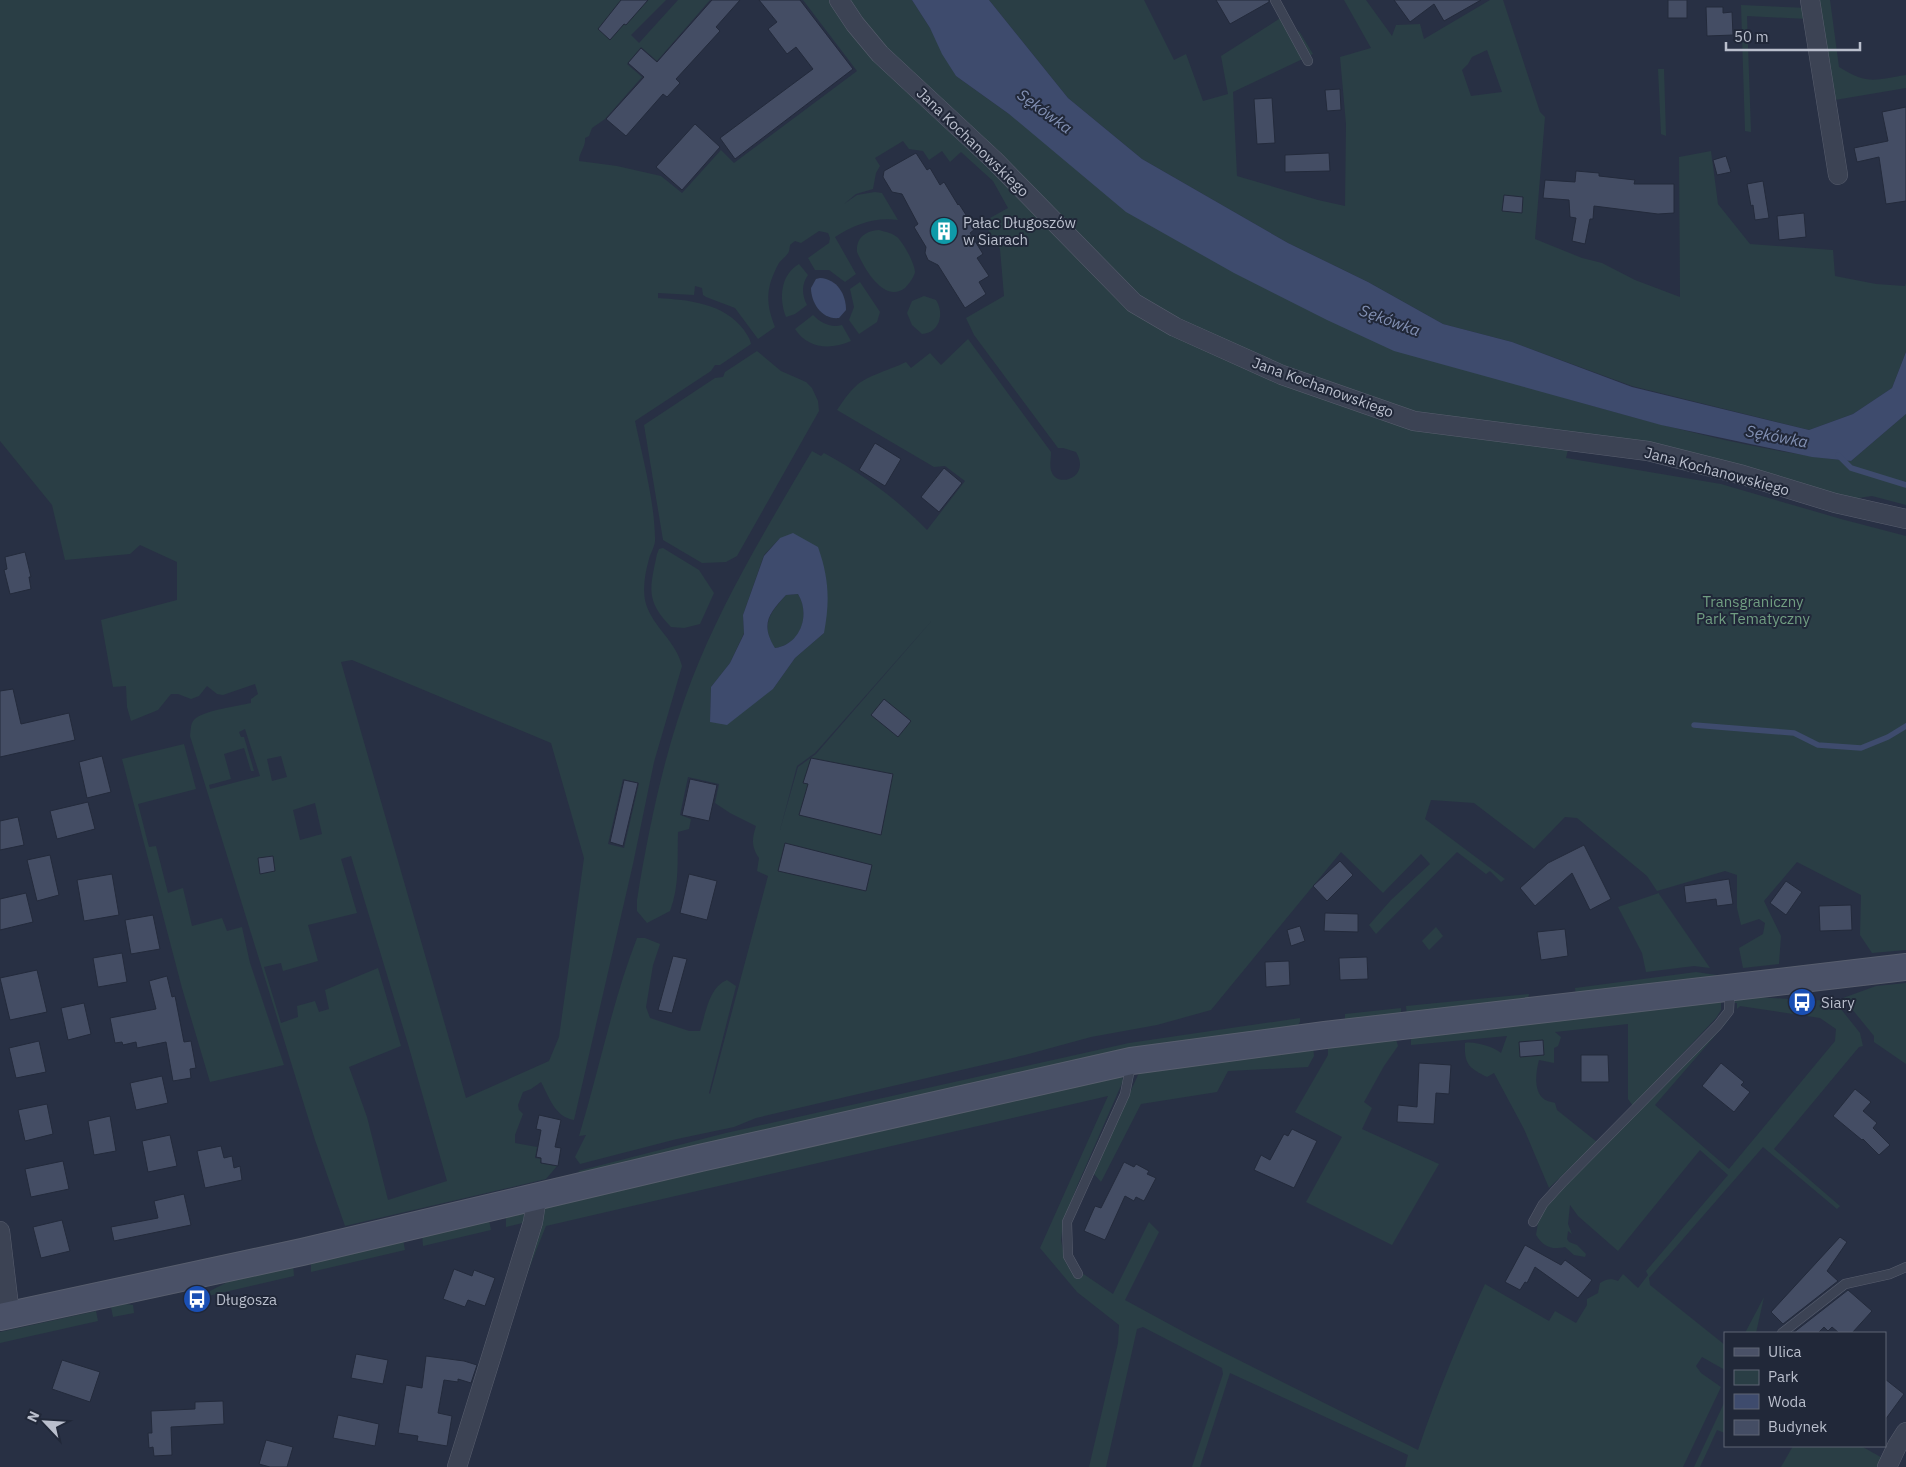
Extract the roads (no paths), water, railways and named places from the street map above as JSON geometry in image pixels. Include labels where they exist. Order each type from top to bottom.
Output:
[{"type":"main road","points":[[5,1316],[302,1252],[536,1196],[1131,1062],[1325,1035],[1906,967]]},
{"type":"street","name":"Jana Kochanowskiego","points":[[839,0],[855,24],[880,54],[994,160],[1134,303],[1175,327],[1282,375],[1414,421],[1648,451],[1743,475],[1834,503],[1906,519]]},
{"type":"street","points":[[1810,0],[1838,175]]},
{"type":"street","points":[[458,1467],[533,1222],[536,1196]]},
{"type":"street","points":[[0,1231],[5,1316]]},
{"type":"street","points":[[1888,1467],[1897,1446],[1906,1432]]},
{"type":"lane","points":[[1275,0],[1308,61]]},
{"type":"lane","points":[[1532,1222],[1543,1204],[1563,1182],[1718,1025],[1729,1011],[1731,988]]},
{"type":"lane","points":[[1078,1274],[1068,1256],[1067,1222],[1125,1094],[1131,1062]]},
{"type":"lane","points":[[1783,1332],[1845,1284],[1890,1274],[1906,1267]]},
{"type":"water","name":"Sękówka","points":[[912,0],[989,0],[1068,98],[1142,159],[1288,243],[1368,282],[1443,324],[1512,342],[1632,387],[1809,430],[1853,414],[1892,388],[1906,352],[1906,414],[1851,461],[1812,457],[1661,425],[1394,351],[1234,273],[1126,212],[1009,114],[956,76],[942,54],[930,28]]},
{"type":"water","points":[[820,278],[836,284],[842,293],[846,310],[839,318],[827,316],[815,305],[811,288],[816,279]]},
{"type":"water","points":[[793,533],[818,547],[826,579],[828,600],[824,633],[795,658],[773,689],[727,725],[710,722],[711,687],[730,663],[744,634],[743,615],[764,556],[780,538]],"holes":[[[798,594],[802,602],[803,620],[797,635],[784,646],[775,648],[770,640],[767,625],[771,613],[786,595]]]},
{"type":"waterway","points":[[1838,455],[1851,468],[1906,485]]},
{"type":"waterway","points":[[1694,725],[1794,733],[1818,745],[1861,748],[1888,737],[1906,726]]},
{"type":"place","name":"Pałac Długoszów w Siarach","points":[[944,231]]},
{"type":"place","name":"Siary","points":[[1802,1002]]},
{"type":"place","name":"Długosza","points":[[197,1299]]},
{"type":"park label","name":"Transgraniczny Park Tematyczny","points":[[1753,610]]}]
